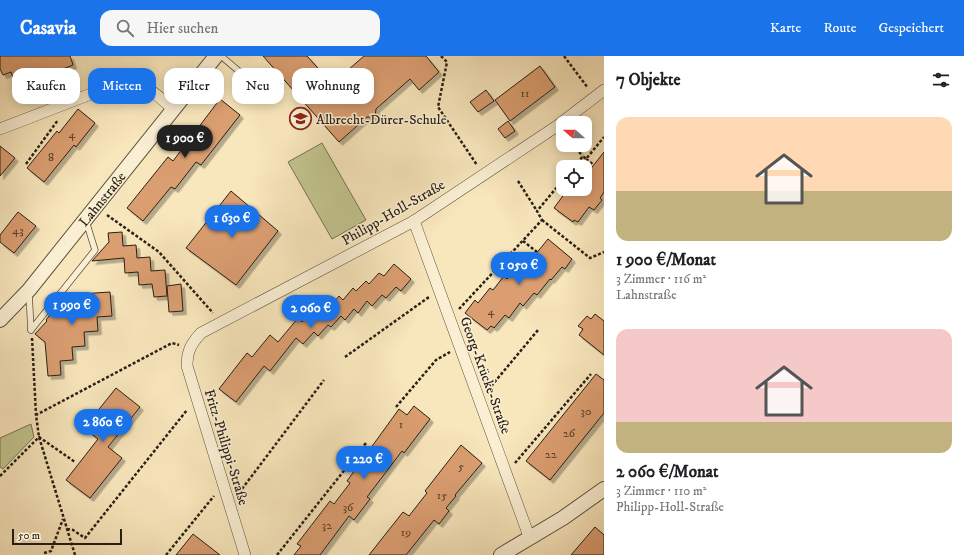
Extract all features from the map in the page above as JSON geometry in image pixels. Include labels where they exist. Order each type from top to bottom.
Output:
[{"type":"street","name":"Lahnstraße","points":[[0,320],[29,290],[216,56]]},
{"type":"street","points":[[80,98],[114,85],[130,83],[145,86],[173,109]]},
{"type":"street","name":"Philipp-Holl-Straße","points":[[189,347],[201,333],[414,221],[484,176],[557,126],[604,90]]},
{"type":"street","points":[[0,129],[66,104]]},
{"type":"street","name":"Georg-Krücke-Straße","points":[[414,221],[530,539]]},
{"type":"street","name":"Fritz-Philippi-Straße","points":[[189,347],[187,366],[245,555]]},
{"type":"street","points":[[501,555],[563,518],[604,488]]},
{"type":"lane","points":[[221,56],[235,68]]},
{"type":"lane","points":[[31,330],[95,250],[85,220]]},
{"type":"lane","points":[[29,290],[31,330]]},
{"type":"path","points":[[441,56],[447,62],[438,107],[484,176]]},
{"type":"path","points":[[564,56],[594,97]]},
{"type":"path","points":[[26,164],[70,104]]},
{"type":"path","points":[[586,159],[604,137]]},
{"type":"path","points":[[579,152],[594,165]]},
{"type":"path","points":[[580,160],[583,156]]},
{"type":"path","points":[[518,181],[538,211],[542,220],[590,258],[604,252]]},
{"type":"path","points":[[538,211],[556,189]]},
{"type":"path","points":[[106,214],[159,252],[214,313]]},
{"type":"path","points":[[456,313],[542,220]]},
{"type":"path","points":[[523,241],[537,252]]},
{"type":"path","points":[[345,357],[439,290]]},
{"type":"path","points":[[31,330],[36,415],[39,437],[74,555]]},
{"type":"path","points":[[479,401],[538,330]]},
{"type":"path","points":[[36,415],[172,343],[189,347]]},
{"type":"path","points":[[396,406],[436,360],[459,347]]},
{"type":"path","points":[[506,474],[591,374]]},
{"type":"path","points":[[229,506],[324,380]]},
{"type":"path","points":[[67,529],[73,530],[85,538],[196,399]]},
{"type":"path","points":[[39,437],[75,462]]},
{"type":"path","points":[[0,476],[39,437]]},
{"type":"path","points":[[276,555],[366,443]]},
{"type":"path","points":[[166,555],[223,485]]},
{"type":"path","points":[[46,555],[44,553],[51,551],[64,518]]},
{"type":"green space","points":[[322,143],[366,220],[332,239],[288,162]]},
{"type":"green space","points":[[31,424],[34,437],[3,469],[0,467],[0,438]]},
{"type":"building","points":[[0,56],[70,56],[73,65],[65,68],[12,68],[12,75],[11,72],[3,75],[0,69]]},
{"type":"building","points":[[263,56],[307,56],[318,68],[292,68],[292,89],[284,80],[284,68],[274,68]]},
{"type":"building","points":[[364,56],[426,56],[439,72],[419,90],[410,79],[376,109],[375,117],[367,117],[339,142],[305,104],[374,104],[374,68],[350,68]]},
{"type":"building","points":[[540,66],[555,87],[510,121],[495,100]]},
{"type":"building","points":[[486,90],[494,101],[478,112],[470,102]]},
{"type":"building","points":[[224,102],[240,115],[201,165],[196,162],[175,189],[171,187],[143,221],[127,208],[168,157],[173,161],[216,104],[224,104]]},
{"type":"building","points":[[78,109],[95,123],[76,147],[74,145],[44,182],[27,168],[57,131],[59,133]]},
{"type":"building","points":[[508,121],[515,131],[505,138],[498,129]]},
{"type":"building","points":[[0,146],[15,158],[0,176]]},
{"type":"building","points":[[604,152],[604,192],[600,198],[602,200],[594,210],[589,207],[578,222],[574,220],[573,222],[554,208],[563,196],[592,196],[592,167]]},
{"type":"building","points":[[231,191],[278,231],[236,285],[186,248]]},
{"type":"building","points":[[18,212],[36,226],[14,253],[0,242],[0,235]]},
{"type":"building","points":[[122,232],[123,246],[136,245],[137,258],[150,257],[151,271],[165,270],[167,296],[154,297],[152,284],[139,285],[138,272],[125,273],[124,258],[92,261],[109,242],[108,233]]},
{"type":"building","points":[[548,239],[572,259],[565,269],[562,267],[537,295],[534,293],[523,306],[520,303],[509,318],[505,315],[494,328],[491,326],[487,330],[465,313],[475,300],[478,303],[490,288],[493,290],[504,276],[507,279],[519,264],[521,266],[532,253],[535,255]]},
{"type":"building","points":[[394,264],[411,279],[401,291],[396,287],[386,298],[382,295],[372,306],[367,301],[358,313],[354,309],[345,320],[341,316],[331,327],[328,325],[318,336],[314,332],[303,344],[296,338],[270,371],[264,366],[236,402],[219,389],[247,353],[252,357],[270,335],[278,342],[298,318],[302,322],[312,311],[316,314],[325,303],[330,307],[339,296],[343,300],[353,288],[356,291],[366,281],[369,284],[379,273],[384,276]]},
{"type":"building","points":[[181,284],[183,311],[169,312],[167,286]]},
{"type":"building","points":[[110,292],[112,316],[97,317],[98,331],[84,332],[85,346],[72,347],[73,360],[60,361],[61,375],[48,376],[45,342],[35,334],[47,321],[46,320],[65,295]]},
{"type":"building","points":[[595,314],[604,321],[604,355],[579,335],[583,329],[578,326],[587,316],[591,319]]},
{"type":"building","points":[[596,374],[604,380],[604,413],[550,480],[526,461]]},
{"type":"building","points":[[116,388],[140,407],[108,447],[122,458],[90,498],[66,480],[98,439],[84,428]]},
{"type":"building","points":[[414,406],[430,419],[404,453],[402,451],[367,497],[370,499],[354,520],[349,516],[320,555],[294,555],[301,546],[297,544],[330,501],[334,504],[350,483],[347,481],[399,409],[407,415]]},
{"type":"building","points":[[461,445],[482,463],[455,495],[456,496],[446,508],[449,511],[439,524],[434,520],[406,555],[369,555],[403,512],[409,516],[427,493],[425,491]]},
{"type":"building","points":[[595,527],[604,535],[604,555],[571,555]]},
{"type":"building","points":[[193,534],[220,555],[176,555]]},
{"type":"place","name":"Albrecht-Dürer-Schule","points":[[300,119]]}]
